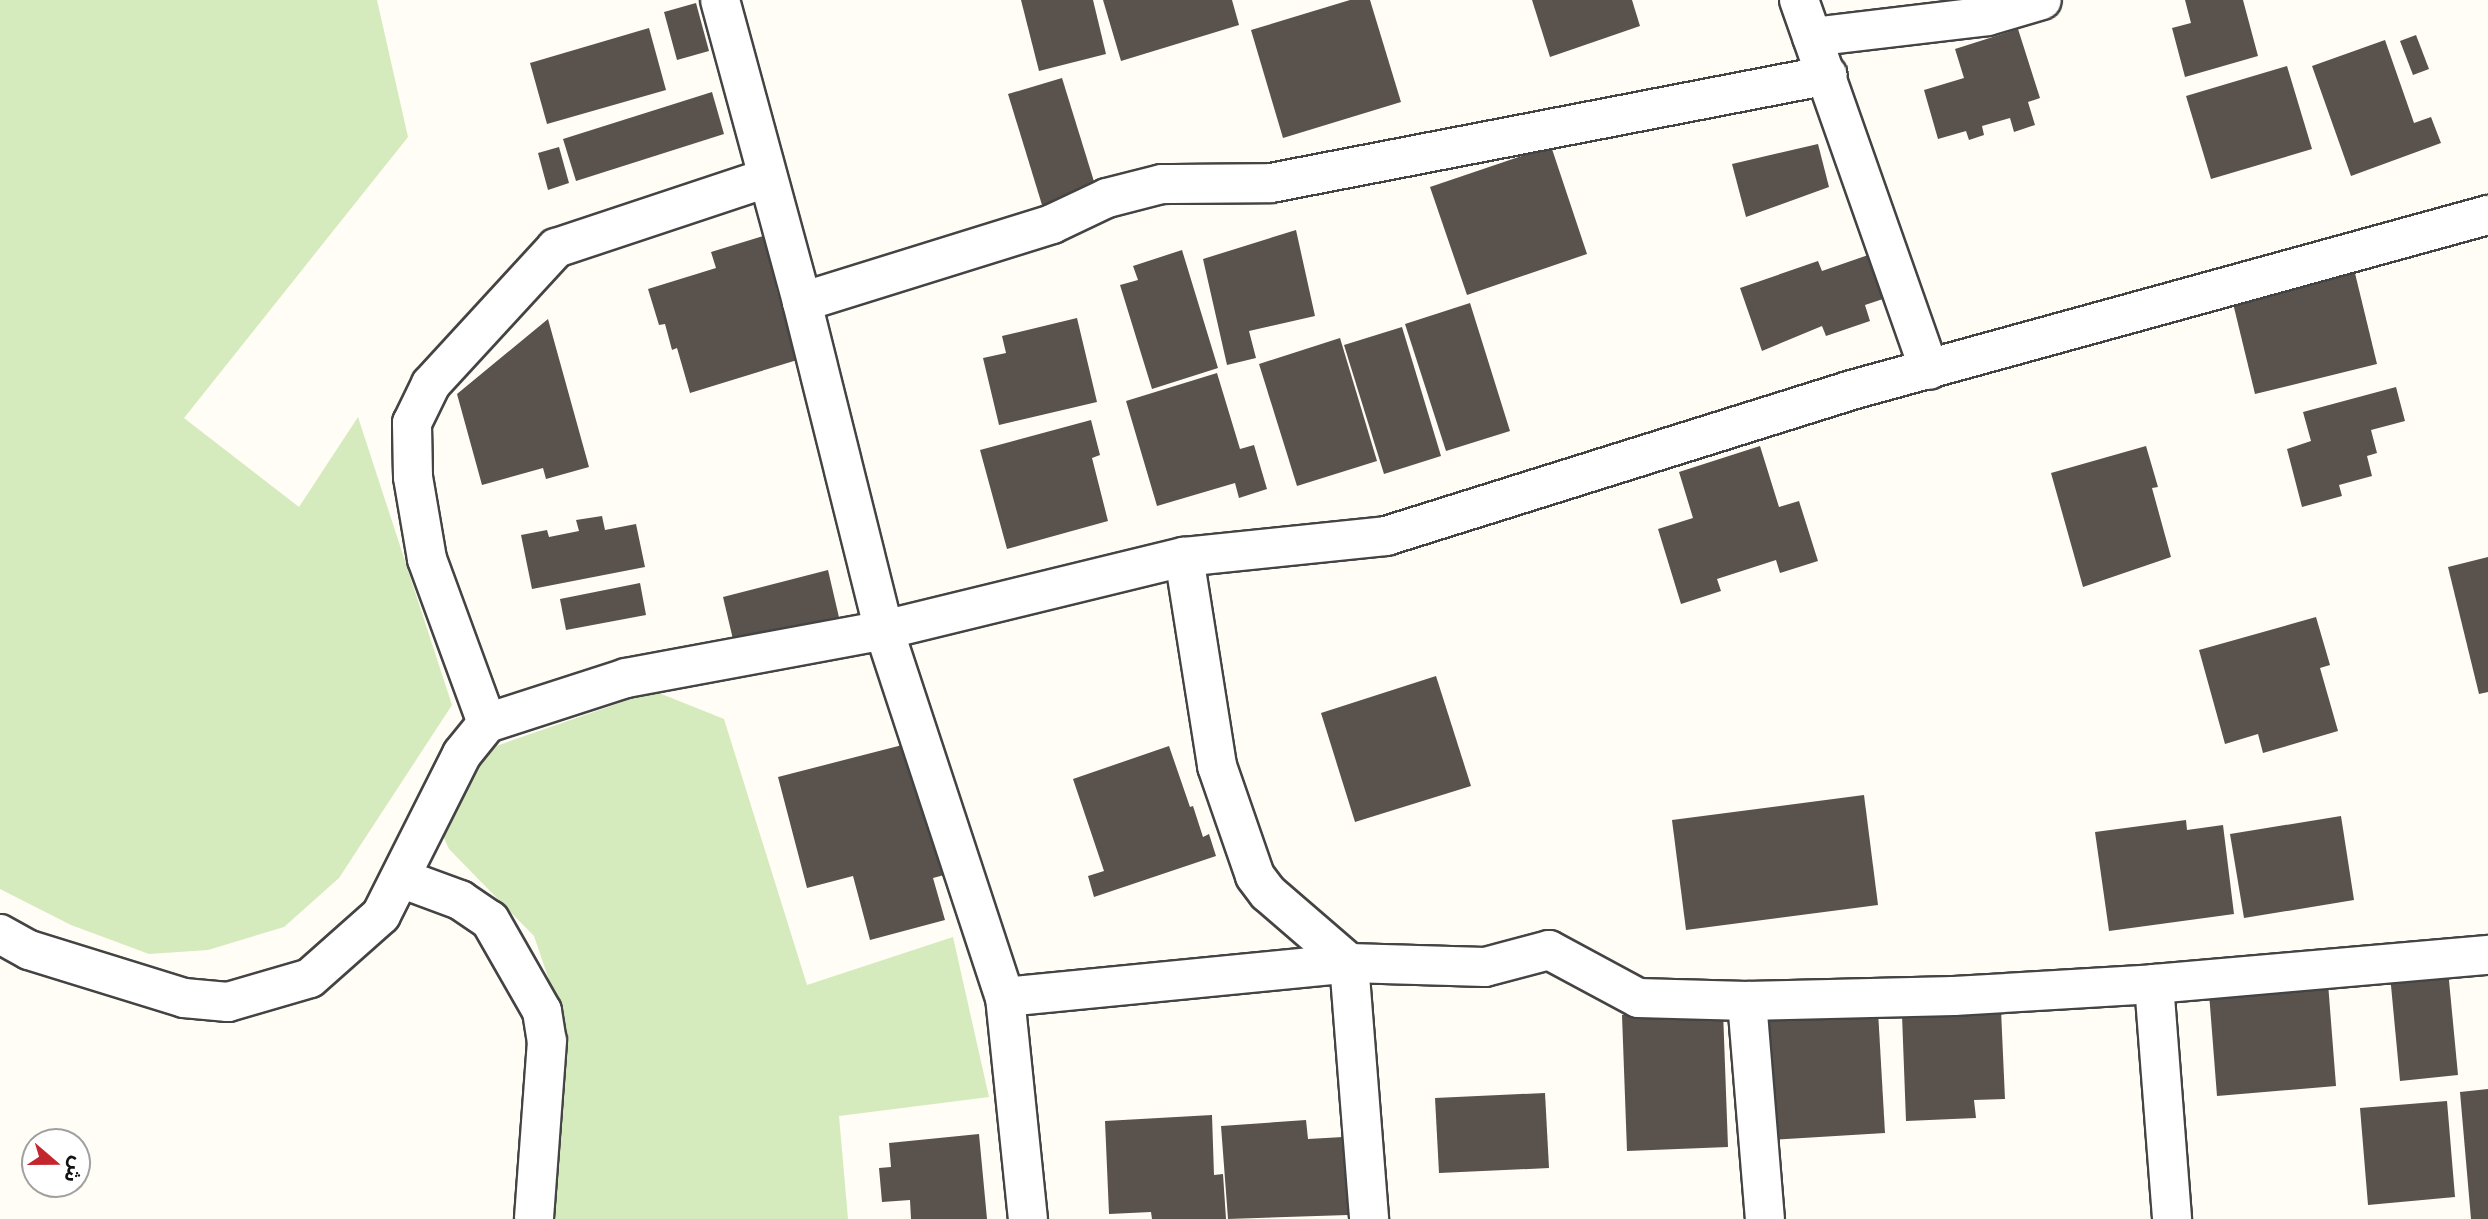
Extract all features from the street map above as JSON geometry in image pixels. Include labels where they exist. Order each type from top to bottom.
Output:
[{"type":"street","points":[[720,0],[803,302],[884,630],[1005,996],[1028,1219]]},
{"type":"street","points":[[1799,0],[1828,75],[1929,370]]},
{"type":"street","points":[[1812,37],[1988,16],[2042,0]]},
{"type":"street","points":[[803,302],[1052,224],[1107,198],[1163,184],[1271,183],[1828,75]]},
{"type":"street","points":[[487,723],[428,559],[412,477],[412,423],[431,384],[556,248],[767,178]]},
{"type":"street","points":[[0,934],[29,950],[138,987],[229,1002],[310,978],[381,915],[403,879],[462,754],[487,723],[625,678],[884,630],[1184,557],[1386,536],[1848,391],[2488,215]]},
{"type":"street","points":[[1184,557],[1217,766],[1255,876],[1349,963],[1369,1219]]},
{"type":"street","points":[[403,879],[460,900],[490,920],[542,1011],[547,1041],[534,1219]]},
{"type":"street","points":[[1005,996],[1349,963],[1485,967],[1549,950],[1638,998],[1746,1000],[1954,996],[2154,984],[2488,954]]},
{"type":"street","points":[[2154,984],[2172,1219]]},
{"type":"street","points":[[1746,1000],[1765,1219]]},
{"type":"green space","points":[[0,0],[377,0],[408,137],[184,418],[299,507],[358,417],[452,705],[339,878],[284,927],[208,950],[149,954],[71,925],[0,889]]},
{"type":"green space","points":[[654,691],[724,719],[807,985],[953,937],[989,1097],[839,1116],[848,1219],[542,1219],[564,1024],[534,936],[449,849],[440,829],[476,753]]},
{"type":"building","points":[[1021,0],[1093,0],[1106,54],[1039,71]]},
{"type":"building","points":[[1103,0],[1232,0],[1239,25],[1121,61]]},
{"type":"building","points":[[1350,0],[1370,0],[1401,102],[1283,138],[1251,30]]},
{"type":"building","points":[[1532,0],[1632,0],[1640,26],[1550,57]]},
{"type":"building","points":[[2185,0],[2243,0],[2258,56],[2185,77],[2172,28],[2191,23]]},
{"type":"building","points":[[696,3],[709,51],[677,60],[664,12]]},
{"type":"building","points":[[649,28],[666,90],[547,124],[530,63]]},
{"type":"building","points":[[2018,29],[2040,98],[2028,102],[2035,125],[2014,132],[2010,118],[1982,126],[1984,135],[1969,140],[1966,131],[1938,139],[1924,90],[1964,78],[1955,49]]},
{"type":"building","points":[[2416,35],[2429,69],[2413,75],[2400,41]]},
{"type":"building","points":[[2385,40],[2414,123],[2431,117],[2441,143],[2351,176],[2312,66]]},
{"type":"building","points":[[2287,66],[2312,149],[2211,179],[2186,96]]},
{"type":"building","points":[[1062,78],[1096,188],[1042,205],[1008,94]]},
{"type":"building","points":[[712,92],[724,134],[576,181],[563,139]]},
{"type":"building","points":[[1818,144],[1829,187],[1746,217],[1732,164]]},
{"type":"building","points":[[1551,146],[1587,254],[1467,295],[1430,187]]},
{"type":"building","points":[[559,147],[569,183],[548,190],[538,153]]},
{"type":"building","points":[[1296,230],[1315,316],[1249,331],[1256,358],[1227,365],[1203,259]]},
{"type":"building","points":[[770,234],[785,284],[776,287],[782,308],[792,305],[807,357],[690,393],[677,348],[672,350],[665,324],[659,325],[648,289],[716,268],[711,252]]},
{"type":"building","points":[[1182,250],[1218,368],[1152,389],[1120,285],[1138,280],[1133,266]]},
{"type":"building","points":[[1874,253],[1889,297],[1865,305],[1870,321],[1826,336],[1822,326],[1762,351],[1740,288],[1818,261],[1822,271]]},
{"type":"building","points":[[2353,265],[2377,364],[2255,394],[2231,295]]},
{"type":"building","points":[[1470,303],[1510,431],[1446,451],[1405,324]]},
{"type":"building","points":[[1077,318],[1097,402],[999,425],[983,358],[1006,353],[1002,336]]},
{"type":"building","points":[[548,319],[589,467],[546,479],[543,468],[482,485],[457,394]]},
{"type":"building","points":[[1402,327],[1441,456],[1384,474],[1344,345]]},
{"type":"building","points":[[1340,338],[1377,461],[1297,486],[1259,364]]},
{"type":"building","points":[[1217,373],[1240,449],[1254,445],[1267,489],[1239,498],[1235,483],[1157,506],[1126,401]]},
{"type":"building","points":[[2396,387],[2405,421],[2371,430],[2377,453],[2367,456],[2372,476],[2339,485],[2342,496],[2302,507],[2287,449],[2311,441],[2303,412]]},
{"type":"building","points":[[1091,420],[1100,455],[1092,458],[1108,521],[1007,549],[980,450]]},
{"type":"building","points":[[1760,446],[1779,507],[1799,501],[1818,561],[1780,573],[1776,560],[1717,579],[1721,591],[1681,604],[1658,529],[1693,518],[1679,472]]},
{"type":"building","points":[[2146,446],[2158,487],[2152,488],[2171,557],[2083,587],[2051,473]]},
{"type":"building","points":[[602,516],[605,530],[636,524],[645,567],[532,589],[521,535],[547,530],[549,537],[579,531],[576,520]]},
{"type":"building","points":[[2488,557],[2488,692],[2479,694],[2448,567]]},
{"type":"building","points":[[828,570],[841,626],[736,652],[723,597]]},
{"type":"building","points":[[640,583],[646,615],[566,630],[560,599]]},
{"type":"building","points":[[2316,617],[2330,665],[2320,668],[2338,731],[2263,753],[2258,734],[2225,744],[2199,650]]},
{"type":"building","points":[[1436,676],[1471,786],[1355,822],[1321,713]]},
{"type":"building","points":[[914,742],[948,874],[933,878],[945,920],[870,940],[853,876],[807,888],[778,777]]},
{"type":"building","points":[[1169,746],[1190,807],[1193,806],[1203,837],[1209,834],[1216,856],[1094,897],[1088,876],[1104,871],[1073,779]]},
{"type":"building","points":[[1864,795],[1878,905],[1686,930],[1672,820]]},
{"type":"building","points":[[2341,816],[2354,900],[2244,918],[2230,834]]},
{"type":"building","points":[[2186,820],[2187,830],[2223,825],[2234,914],[2109,931],[2095,832]]},
{"type":"building","points":[[2448,970],[2458,1075],[2400,1081],[2390,975]]},
{"type":"building","points":[[2328,983],[2336,1086],[2217,1096],[2209,993]]},
{"type":"building","points":[[2001,1010],[2005,1099],[1974,1100],[1976,1118],[1906,1121],[1902,1015]]},
{"type":"building","points":[[1723,1011],[1728,1147],[1627,1151],[1622,1015]]},
{"type":"building","points":[[1878,1011],[1885,1133],[1769,1140],[1761,1018]]},
{"type":"building","points":[[2488,1089],[2488,1219],[2471,1219],[2460,1092]]},
{"type":"building","points":[[1545,1093],[1549,1168],[1439,1173],[1435,1098]]},
{"type":"building","points":[[2447,1101],[2455,1197],[2368,1205],[2360,1108]]},
{"type":"building","points":[[1212,1115],[1214,1175],[1223,1174],[1226,1219],[1152,1219],[1151,1212],[1109,1214],[1105,1121]]},
{"type":"building","points":[[1306,1120],[1308,1139],[1343,1137],[1348,1215],[1228,1219],[1221,1126]]},
{"type":"building","points":[[979,1134],[987,1219],[911,1219],[910,1200],[882,1202],[879,1168],[891,1167],[889,1143]]}]
